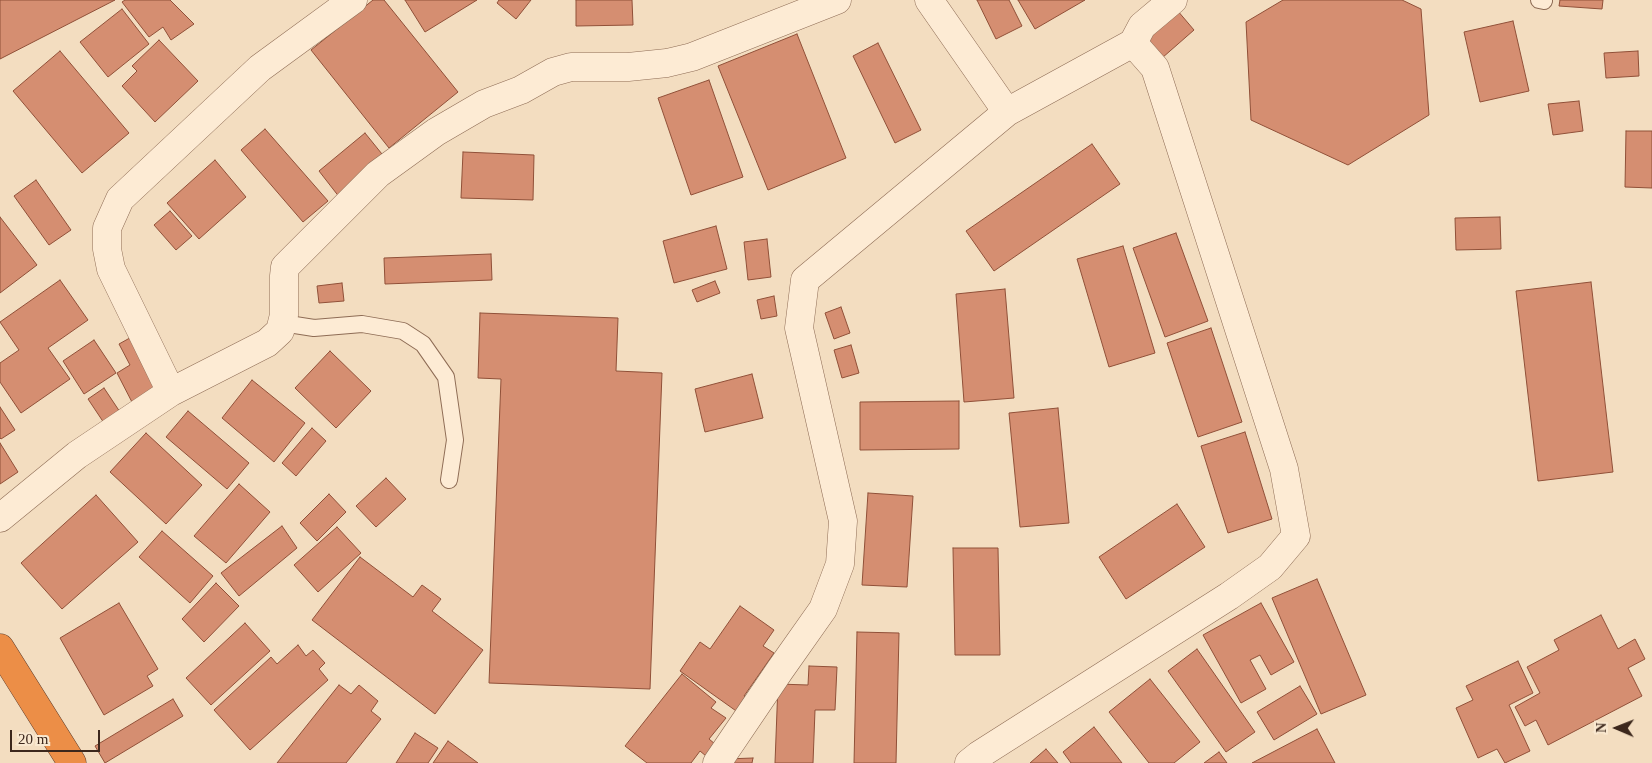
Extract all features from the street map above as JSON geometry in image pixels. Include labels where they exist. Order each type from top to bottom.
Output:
[{"type":"highway","points":[[0,648],[72,763]]},
{"type":"street","points":[[171,392],[111,269],[107,249],[107,228],[120,199],[260,68],[353,0]]},
{"type":"street","points":[[0,518],[77,455],[171,392],[267,343],[280,331],[284,315],[285,267],[378,174],[436,132],[484,104],[520,90],[553,72],[571,68],[628,67],[667,63],[692,57],[837,0]]},
{"type":"street","points":[[929,0],[1007,112]]},
{"type":"street","points":[[717,763],[823,609],[840,564],[843,521],[798,328],[805,280],[1007,112],[1133,43],[1142,26],[1173,0]]},
{"type":"street","points":[[969,763],[1229,596],[1270,567],[1296,536],[1284,469],[1155,68],[1133,43]]},
{"type":"lane","points":[[1539,0],[1544,1]]},
{"type":"lane","points":[[282,323],[314,328],[362,324],[403,331],[423,344],[446,377],[455,440],[449,480]]},
{"type":"building","points":[[0,0],[115,0],[0,59]]},
{"type":"building","points":[[125,0],[170,0],[194,24],[171,40],[163,27],[149,37],[122,2]]},
{"type":"building","points":[[373,0],[384,0],[458,92],[389,148],[311,50]]},
{"type":"building","points":[[405,0],[477,0],[425,32]]},
{"type":"building","points":[[499,0],[531,0],[516,19],[497,3]]},
{"type":"building","points":[[576,0],[632,0],[633,25],[576,26]]},
{"type":"building","points":[[977,0],[1009,0],[1022,26],[996,39]]},
{"type":"building","points":[[1018,0],[1085,0],[1035,29]]},
{"type":"building","points":[[1283,0],[1402,0],[1421,9],[1429,115],[1348,165],[1251,120],[1246,22]]},
{"type":"building","points":[[1560,0],[1603,0],[1602,9],[1559,6]]},
{"type":"building","points":[[122,9],[149,44],[108,77],[80,42]]},
{"type":"building","points":[[1177,10],[1194,30],[1162,58],[1145,38]]},
{"type":"building","points":[[1513,21],[1529,91],[1480,102],[1464,32]]},
{"type":"building","points":[[797,34],[846,158],[768,190],[718,66]]},
{"type":"building","points":[[159,40],[198,81],[155,122],[122,86],[137,71],[132,66]]},
{"type":"building","points":[[878,43],[921,130],[895,143],[853,56]]},
{"type":"building","points":[[60,51],[129,133],[82,173],[13,91]]},
{"type":"building","points":[[1638,51],[1639,76],[1606,78],[1604,53]]},
{"type":"building","points":[[709,80],[743,177],[691,195],[658,98]]},
{"type":"building","points":[[1579,101],[1583,131],[1553,135],[1548,104]]},
{"type":"building","points":[[265,129],[328,201],[303,222],[241,150]]},
{"type":"building","points":[[1626,131],[1652,131],[1652,188],[1625,187]]},
{"type":"building","points":[[365,133],[386,159],[340,198],[319,171]]},
{"type":"building","points":[[1092,144],[1120,184],[994,271],[966,231]]},
{"type":"building","points":[[463,152],[534,155],[533,200],[461,198]]},
{"type":"building","points":[[215,160],[246,197],[199,239],[167,203]]},
{"type":"building","points":[[36,180],[71,230],[49,245],[14,196]]},
{"type":"building","points":[[170,211],[192,236],[176,250],[154,225]]},
{"type":"building","points":[[0,217],[37,265],[0,293]]},
{"type":"building","points":[[1500,217],[1501,249],[1456,250],[1455,218]]},
{"type":"building","points":[[716,226],[727,269],[674,283],[663,241]]},
{"type":"building","points":[[1176,233],[1208,321],[1165,337],[1133,248]]},
{"type":"building","points":[[767,239],[771,277],[748,280],[744,242]]},
{"type":"building","points":[[1123,246],[1155,353],[1109,367],[1077,259]]},
{"type":"building","points":[[491,254],[492,280],[385,284],[384,258]]},
{"type":"building","points":[[60,280],[88,320],[48,348],[70,379],[21,413],[0,382],[0,363],[19,350],[0,322]]},
{"type":"building","points":[[715,281],[720,293],[697,302],[692,290]]},
{"type":"building","points":[[1591,282],[1613,472],[1538,481],[1516,291]]},
{"type":"building","points":[[342,283],[344,301],[319,303],[317,286]]},
{"type":"building","points":[[1005,289],[1014,398],[964,402],[956,294]]},
{"type":"building","points":[[774,296],[777,316],[761,319],[757,300]]},
{"type":"building","points":[[841,307],[850,333],[834,339],[825,313]]},
{"type":"building","points":[[480,313],[618,318],[616,371],[662,373],[650,689],[489,683],[501,379],[478,378]]},
{"type":"building","points":[[1211,328],[1242,422],[1198,437],[1167,343]]},
{"type":"building","points":[[137,334],[161,392],[134,406],[117,373],[130,365],[119,344]]},
{"type":"building","points":[[94,340],[116,373],[84,394],[63,361]]},
{"type":"building","points":[[851,345],[859,373],[842,378],[834,350]]},
{"type":"building","points":[[330,351],[371,391],[336,428],[295,388]]},
{"type":"building","points":[[752,374],[763,418],[705,432],[695,389]]},
{"type":"building","points":[[252,380],[305,423],[274,462],[222,418]]},
{"type":"building","points":[[104,388],[122,415],[106,426],[88,399]]},
{"type":"building","points":[[959,401],[959,449],[860,450],[860,402]]},
{"type":"building","points":[[0,407],[15,430],[1,439],[0,438]]},
{"type":"building","points":[[1058,408],[1069,523],[1020,527],[1009,413]]},
{"type":"building","points":[[188,411],[249,463],[227,489],[166,437]]},
{"type":"building","points":[[312,428],[326,441],[296,476],[282,463]]},
{"type":"building","points":[[1245,432],[1272,519],[1228,533],[1201,446]]},
{"type":"building","points":[[146,433],[202,485],[166,524],[110,472]]},
{"type":"building","points":[[0,443],[18,472],[0,484]]},
{"type":"building","points":[[386,478],[406,499],[376,527],[356,506]]},
{"type":"building","points":[[239,484],[270,512],[226,563],[194,536]]},
{"type":"building","points":[[868,493],[913,496],[907,587],[862,585]]},
{"type":"building","points":[[329,494],[346,512],[317,541],[300,523]]},
{"type":"building","points":[[96,495],[138,542],[62,609],[21,563]]},
{"type":"building","points":[[1177,504],[1205,547],[1126,599],[1099,557]]},
{"type":"building","points":[[282,526],[297,548],[239,596],[221,573]]},
{"type":"building","points":[[337,527],[361,553],[318,592],[294,565]]},
{"type":"building","points":[[162,531],[213,576],[190,603],[139,557]]},
{"type":"building","points":[[953,548],[998,548],[1000,655],[955,655]]},
{"type":"building","points":[[360,557],[413,597],[422,585],[441,599],[432,611],[483,650],[435,714],[312,620]]},
{"type":"building","points":[[1317,579],[1366,695],[1321,714],[1272,598]]},
{"type":"building","points":[[216,583],[239,606],[204,642],[182,619]]},
{"type":"building","points":[[119,603],[158,669],[147,676],[153,686],[104,715],[60,638]]},
{"type":"building","points":[[1261,603],[1294,662],[1271,675],[1260,655],[1250,660],[1266,689],[1241,703],[1203,635]]},
{"type":"building","points":[[740,606],[774,630],[763,646],[774,653],[744,696],[748,699],[739,713],[680,671],[700,642],[710,649]]},
{"type":"building","points":[[1601,615],[1618,649],[1635,639],[1645,659],[1628,668],[1642,696],[1548,745],[1536,720],[1525,726],[1515,707],[1540,693],[1527,667],[1559,650],[1554,640]]},
{"type":"building","points":[[245,623],[270,651],[211,705],[186,678]]},
{"type":"building","points":[[857,632],[899,633],[896,763],[854,763]]},
{"type":"building","points":[[298,645],[306,656],[313,650],[325,663],[319,669],[328,680],[250,750],[214,710],[271,657],[277,664]]},
{"type":"building","points":[[1197,649],[1255,732],[1226,752],[1168,671]]},
{"type":"building","points":[[1518,661],[1533,693],[1509,705],[1530,751],[1505,763],[1497,749],[1478,758],[1456,708],[1473,700],[1466,686]]},
{"type":"building","points":[[809,666],[837,667],[835,710],[815,710],[813,763],[775,763],[778,684],[808,685]]},
{"type":"building","points":[[682,674],[716,702],[711,708],[726,718],[709,739],[715,744],[706,756],[700,751],[691,763],[647,763],[625,746]]},
{"type":"building","points":[[1150,679],[1200,742],[1174,763],[1149,763],[1109,712]]},
{"type":"building","points":[[339,685],[351,694],[359,685],[378,701],[371,711],[381,719],[346,763],[277,763]]},
{"type":"building","points":[[1300,686],[1317,714],[1274,740],[1257,712]]},
{"type":"building","points":[[173,699],[183,716],[105,763],[95,746]]},
{"type":"building","points":[[1094,727],[1122,763],[1071,763],[1063,752]]},
{"type":"building","points":[[1317,729],[1335,763],[1252,763]]},
{"type":"building","points":[[415,733],[438,748],[428,763],[396,763]]},
{"type":"building","points":[[448,741],[478,763],[433,763]]},
{"type":"building","points":[[1046,749],[1058,763],[1030,763]]},
{"type":"building","points":[[1219,752],[1227,763],[1204,763]]},
{"type":"building","points":[[753,758],[752,763],[726,763],[726,759]]}]
